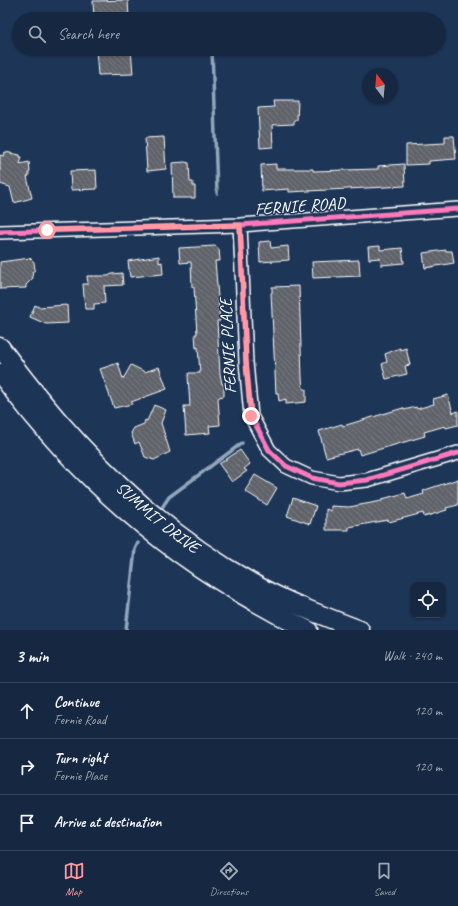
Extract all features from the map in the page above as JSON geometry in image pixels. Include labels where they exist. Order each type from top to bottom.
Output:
[{"type":"main road","name":"SUMMIT DRIVE","points":[[0,347],[56,420],[102,470],[155,517],[194,546],[252,582],[310,611],[360,630]]},
{"type":"main road","name":"SUMMIT DRIVE","points":[[0,373],[45,429],[92,480],[145,528],[191,562],[243,595],[308,630]]},
{"type":"street","name":"FERNIE ROAD","points":[[0,232],[240,225],[458,209]]},
{"type":"street","name":"FERNIE PLACE","points":[[240,225],[246,362],[251,416],[269,450],[286,466],[312,478],[339,483],[367,480],[458,453]]},
{"type":"building","points":[[128,0],[129,12],[94,12],[93,1]]},
{"type":"building","points":[[97,56],[132,56],[133,74],[98,75]]},
{"type":"building","points":[[273,101],[298,101],[297,120],[294,120],[294,124],[272,125],[273,147],[260,148],[258,108],[274,107]]},
{"type":"building","points":[[445,136],[454,136],[456,159],[429,161],[429,164],[406,165],[406,145],[445,143]]},
{"type":"building","points":[[164,137],[166,169],[147,171],[145,138]]},
{"type":"building","points":[[5,152],[20,155],[20,157],[22,157],[20,164],[29,162],[30,172],[29,176],[27,177],[32,198],[14,203],[10,187],[0,184],[0,155],[4,156]]},
{"type":"building","points":[[172,163],[189,163],[190,182],[193,182],[193,186],[195,186],[195,198],[173,198]]},
{"type":"building","points":[[276,164],[276,169],[313,169],[313,171],[378,169],[378,166],[404,164],[405,186],[289,192],[289,189],[262,191],[261,165]]},
{"type":"building","points":[[96,170],[97,189],[71,190],[70,171]]},
{"type":"building","points":[[270,241],[271,248],[288,246],[289,260],[260,262],[259,242]]},
{"type":"building","points":[[215,246],[219,249],[220,261],[215,261],[220,321],[217,321],[220,374],[222,384],[224,384],[224,396],[219,397],[218,399],[220,425],[209,426],[210,433],[186,435],[184,406],[190,406],[188,376],[189,373],[200,373],[198,347],[196,348],[195,334],[197,334],[191,262],[180,263],[179,248]]},
{"type":"building","points":[[380,246],[380,250],[402,248],[404,263],[381,265],[380,258],[369,259],[368,247]]},
{"type":"building","points":[[446,250],[452,251],[454,263],[425,268],[423,253]]},
{"type":"building","points":[[159,256],[159,263],[162,262],[163,274],[130,277],[128,261]]},
{"type":"building","points":[[30,258],[34,262],[35,270],[32,272],[33,278],[26,285],[26,288],[0,289],[0,262]]},
{"type":"building","points":[[359,260],[360,276],[313,278],[312,262]]},
{"type":"building","points":[[122,273],[123,285],[104,286],[105,303],[94,304],[94,309],[85,309],[83,284],[88,284],[87,276],[108,276]]},
{"type":"building","points":[[299,286],[302,378],[303,389],[306,389],[306,402],[286,404],[286,399],[279,401],[278,393],[276,393],[271,293],[272,287]]},
{"type":"building","points":[[35,305],[39,307],[67,305],[68,323],[46,324],[30,317]]},
{"type":"building","points":[[400,348],[400,350],[406,348],[410,365],[405,366],[407,374],[386,379],[382,364],[387,362],[385,354]]},
{"type":"building","points":[[118,363],[123,379],[131,365],[145,372],[159,367],[167,389],[131,402],[132,404],[114,408],[100,369]]},
{"type":"building","points":[[448,395],[453,413],[458,411],[458,425],[446,428],[445,426],[424,432],[425,436],[360,455],[358,449],[326,457],[319,431],[342,424],[343,426],[403,408],[404,410],[416,407],[417,409],[434,404],[433,399]]},
{"type":"building","points":[[154,405],[166,410],[161,423],[170,452],[154,460],[145,457],[139,442],[135,444],[131,433],[134,428],[144,424],[145,420],[147,421]]},
{"type":"building","points":[[240,450],[250,464],[244,469],[247,471],[232,482],[219,464]]},
{"type":"building","points":[[255,475],[277,488],[267,505],[245,491]]},
{"type":"building","points":[[458,479],[458,505],[446,508],[447,510],[424,517],[423,513],[389,522],[388,520],[349,527],[349,530],[326,530],[326,509],[331,511],[331,506],[349,507],[382,501],[382,499],[405,493],[407,499],[424,494],[423,491],[428,489]]},
{"type":"building","points":[[293,498],[316,506],[310,524],[287,516]]},
{"type":"waterway","points":[[212,56],[217,193]]},
{"type":"waterway","points":[[161,509],[169,497],[242,443]]},
{"type":"waterway","points":[[126,630],[135,549],[138,543]]},
{"type":"cycle path","points":[[0,232],[240,225],[458,209]]},
{"type":"cycle path","points":[[240,225],[246,362],[251,416],[269,450],[286,466],[312,478],[339,483],[367,480],[458,453]]},
{"type":"route","points":[[47,230],[240,225],[246,362],[251,416]]}]
